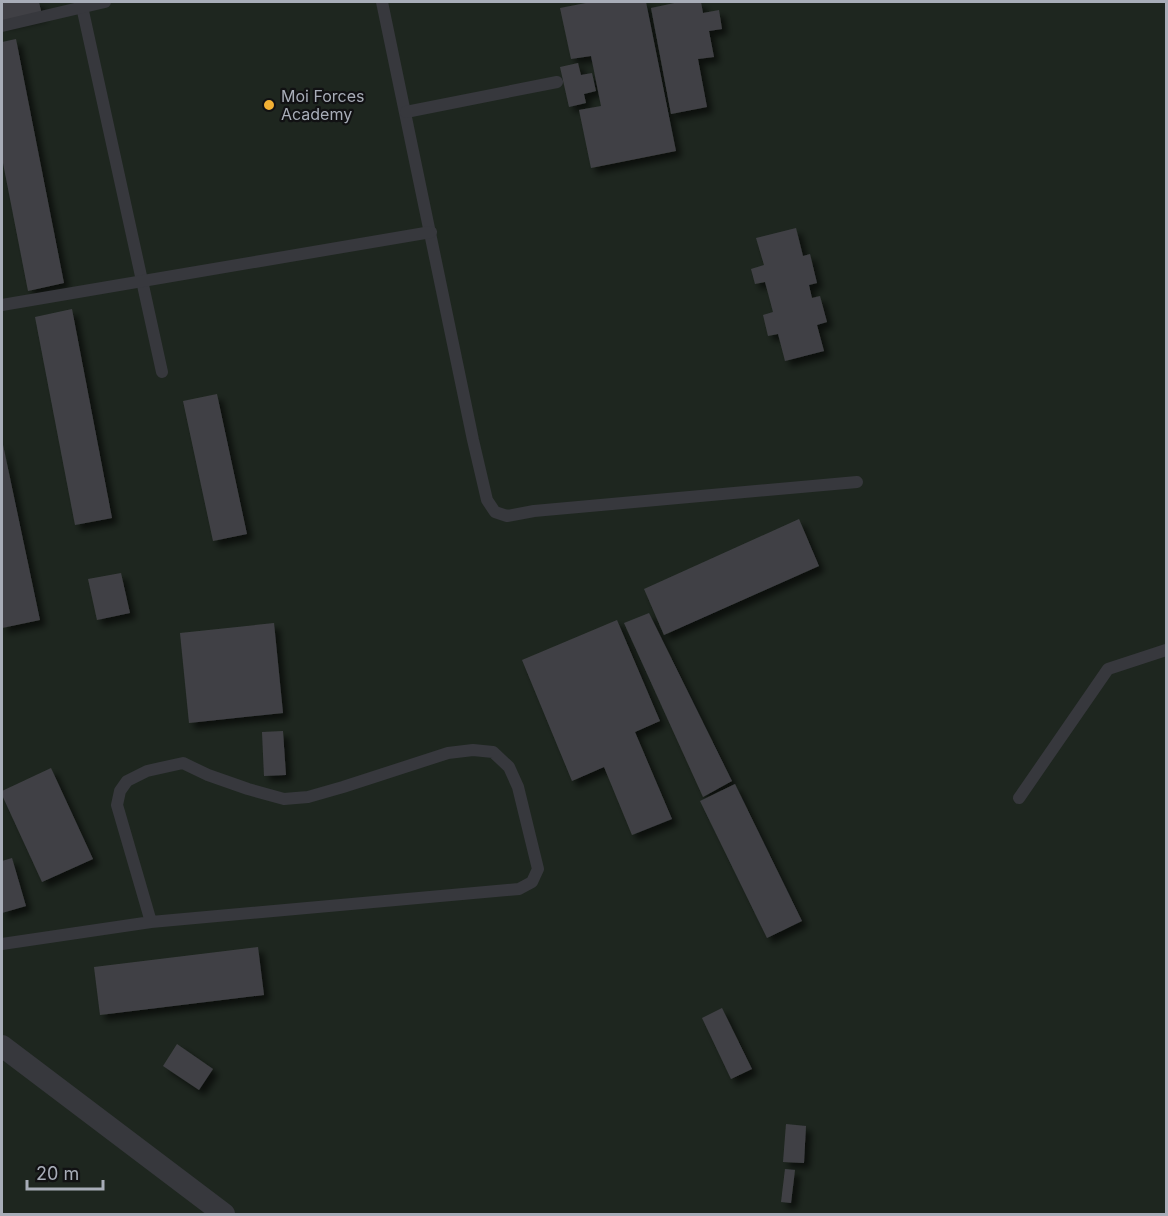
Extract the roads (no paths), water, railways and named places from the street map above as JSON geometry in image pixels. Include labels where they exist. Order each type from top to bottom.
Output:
[{"type":"street","points":[[2,1046],[224,1215]]},
{"type":"lane","points":[[2,26],[82,4],[105,2]]},
{"type":"lane","points":[[382,2],[475,450],[487,500],[495,512],[507,516],[534,511],[856,482]]},
{"type":"lane","points":[[82,4],[162,372]]},
{"type":"lane","points":[[406,112],[557,82]]},
{"type":"lane","points":[[2,305],[430,232]]},
{"type":"lane","points":[[1019,798],[1108,669],[1167,650]]},
{"type":"lane","points":[[2,944],[151,922],[519,889],[532,882],[538,869],[519,787],[509,767],[493,752],[473,750],[448,753],[308,797],[284,799],[208,775],[183,763],[147,771],[127,782],[120,791],[117,805],[151,922]]},
{"type":"place","name":"Moi Forces Academy","points":[[269,105]]}]
